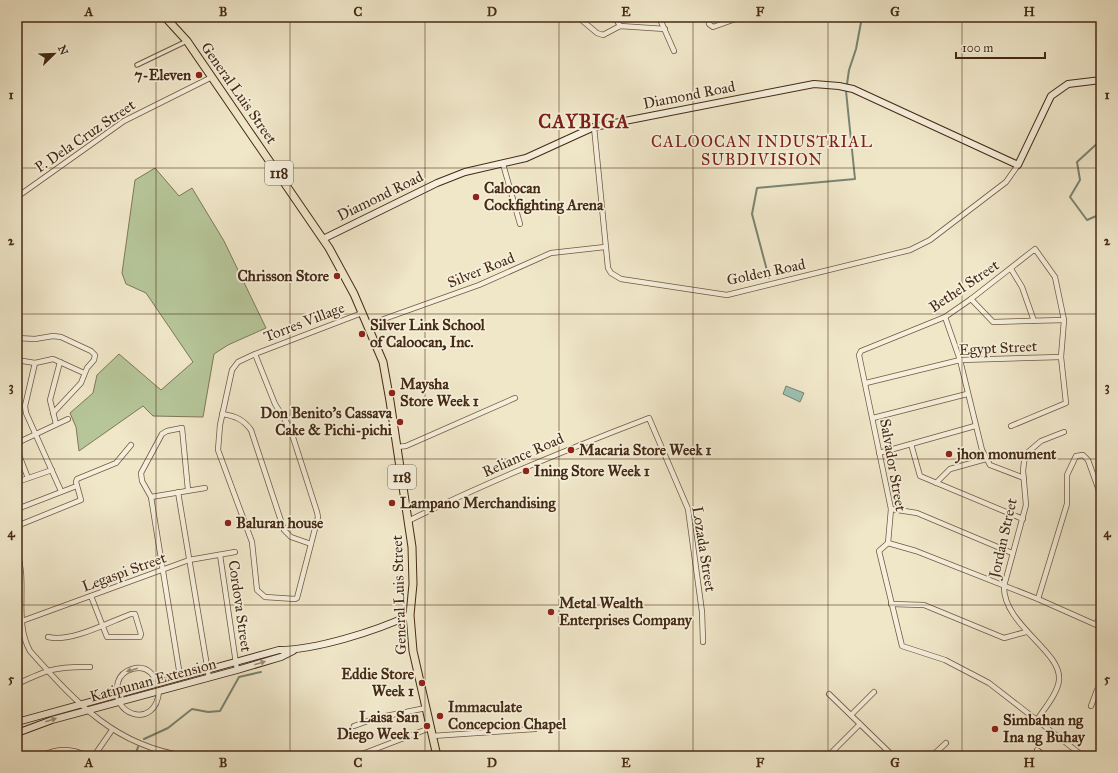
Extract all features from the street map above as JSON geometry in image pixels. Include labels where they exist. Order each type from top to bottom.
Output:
[{"type":"main road","name":"General Luis Street","points":[[165,17],[187,41],[323,239],[340,266],[383,362],[408,521],[413,567],[410,615],[413,651],[437,756]]},
{"type":"main road","points":[[1018,165],[1046,104],[1056,91],[1071,83],[1101,80]]},
{"type":"main road","name":"Diamond Road","points":[[323,239],[437,183],[465,172],[526,158],[594,127],[814,84],[847,87],[1018,165]]},
{"type":"main road","name":"Katipunan Extension","points":[[17,722],[279,650],[294,650],[370,631],[410,615]]},
{"type":"main road","name":"Katipunan Extension","points":[[17,733],[52,720],[159,692],[281,657],[294,650]]},
{"type":"street","points":[[578,17],[597,33],[603,35],[620,26],[664,29]]},
{"type":"street","points":[[616,17],[620,26]]},
{"type":"street","points":[[659,17],[674,51]]},
{"type":"street","points":[[708,17],[709,24],[712,27],[741,17]]},
{"type":"street","points":[[137,65],[187,41]]},
{"type":"street","name":"P. Dela Cruz Street","points":[[17,197],[124,121],[212,77]]},
{"type":"street","name":"Golden Road","points":[[594,127],[608,268],[616,277],[651,284],[727,295],[910,250],[930,240],[1006,182],[1018,165]]},
{"type":"street","points":[[503,164],[520,224]]},
{"type":"street","name":"Silver Road","points":[[367,325],[479,285],[551,254],[605,247]]},
{"type":"street","name":"Bethel Street","points":[[859,355],[861,351],[945,317],[1011,269],[1035,249],[1055,277],[1064,320]]},
{"type":"street","points":[[1011,269],[1022,287],[1034,322]]},
{"type":"street","points":[[971,299],[993,322],[1064,320],[1061,357],[1066,403],[1012,426]]},
{"type":"street","name":"Torres Village","points":[[311,544],[298,598],[265,597],[261,594],[256,585],[252,542],[218,450],[218,436],[222,414],[232,370],[238,362],[362,313]]},
{"type":"street","points":[[945,317],[960,360],[975,426],[986,459],[990,465],[1024,478]]},
{"type":"street","points":[[17,338],[35,339],[53,336],[61,337],[91,351],[95,355],[94,360],[84,373],[81,383],[53,413]]},
{"type":"street","points":[[222,414],[241,419],[251,430],[284,530],[291,537],[311,544],[318,517],[317,512],[290,428],[275,404],[255,354]]},
{"type":"street","name":"Salvador Street","points":[[859,355],[891,509],[888,543],[879,551],[902,646],[945,660],[989,683],[1037,720]]},
{"type":"street","name":"Egypt Street","points":[[866,383],[960,360],[1061,357]]},
{"type":"street","points":[[17,360],[35,363],[53,359],[84,373]]},
{"type":"street","points":[[56,424],[50,400],[60,362]]},
{"type":"street","points":[[35,363],[25,406],[26,413],[61,492]]},
{"type":"street","points":[[873,418],[967,394]]},
{"type":"street","points":[[397,447],[406,446],[515,398]]},
{"type":"street","name":"Reliance Road","points":[[408,521],[464,494],[570,448],[650,418]]},
{"type":"street","name":"Lozada Street","points":[[650,418],[688,509],[702,612],[703,642]]},
{"type":"street","points":[[17,442],[68,419]]},
{"type":"street","points":[[879,453],[975,426]]},
{"type":"street","points":[[180,676],[150,497],[142,481],[142,473],[162,434],[168,431],[182,428],[188,490]]},
{"type":"street","name":"Jordan Street","points":[[1037,720],[1058,686],[1059,675],[1054,662],[1026,632],[1003,597],[1004,586],[1026,505],[1024,462],[1027,453],[1041,441],[1064,432]]},
{"type":"street","points":[[911,444],[920,476],[1023,520]]},
{"type":"street","points":[[17,526],[81,500],[76,482],[77,479],[116,463],[131,445]]},
{"type":"street","points":[[17,452],[28,478]]},
{"type":"street","points":[[1038,599],[1067,504],[1067,475],[1076,456],[1083,455],[1088,460],[1101,496]]},
{"type":"street","points":[[936,483],[950,469],[986,459]]},
{"type":"street","points":[[17,482],[52,470]]},
{"type":"street","points":[[17,509],[74,487]]},
{"type":"street","points":[[150,497],[205,488]]},
{"type":"street","points":[[178,492],[209,678]]},
{"type":"street","points":[[891,509],[916,514],[1012,553]]},
{"type":"street","points":[[888,543],[916,551],[1038,599],[1101,626]]},
{"type":"street","points":[[17,545],[21,573],[22,621],[25,642],[30,651],[87,711],[112,730],[130,740],[185,756]]},
{"type":"street","name":"Legaspi Street","points":[[22,621],[162,572],[189,560],[235,552]]},
{"type":"street","name":"Cordova Street","points":[[220,555],[237,670]]},
{"type":"street","points":[[48,637],[65,639],[102,625],[135,614],[141,634],[137,638],[106,637],[102,625],[91,596]]},
{"type":"street","points":[[891,604],[924,605],[1004,638],[1026,632]]},
{"type":"street","points":[[1096,624],[1101,616]]},
{"type":"street","points":[[17,684],[47,670],[66,667],[90,667]]},
{"type":"street","points":[[158,683],[150,672],[142,668],[132,668],[123,673],[118,681],[117,694],[119,702],[124,710],[131,714],[140,715],[148,713],[154,708],[158,700],[159,692]]},
{"type":"street","points":[[1091,706],[1097,690],[1101,691]]},
{"type":"street","points":[[851,715],[874,692]]},
{"type":"street","points":[[829,694],[889,755]]},
{"type":"street","points":[[354,726],[376,718],[426,708]]},
{"type":"street","points":[[1037,720],[1083,756]]},
{"type":"street","points":[[828,756],[860,724]]},
{"type":"street","points":[[357,756],[430,728]]},
{"type":"street","points":[[432,736],[535,729]]},
{"type":"street","points":[[94,756],[112,730]]},
{"type":"street","points":[[932,756],[946,743]]},
{"type":"street","points":[[40,756],[62,749],[81,753],[87,756]]},
{"type":"street","points":[[1037,750],[1045,756]]},
{"type":"shaded area","points":[[155,168],[179,196],[192,188],[224,241],[266,328],[228,345],[214,354],[203,417],[153,416],[143,406],[79,451],[76,427],[70,413],[93,393],[97,375],[119,354],[161,390],[193,362],[146,293],[126,284],[122,273],[135,180]]},
{"type":"shaded area","points":[[786,386],[804,393],[800,402],[783,394]]},
{"type":"waterway","points":[[769,278],[752,214],[757,188],[855,179],[846,91],[849,70],[856,49],[862,17]]},
{"type":"waterway","points":[[1101,140],[1077,162],[1080,180],[1070,197],[1087,220],[1101,214]]},
{"type":"waterway","points":[[144,739],[168,728],[192,709],[208,712],[220,711],[239,677],[261,672]]},
{"type":"waterway","points":[[135,756],[138,747]]},
{"type":"place","name":"7-Eleven","points":[[199,75]]},
{"type":"place","name":"Caloocan Cockfighting Arena","points":[[476,197]]},
{"type":"place","name":"Chrisson Store","points":[[337,276]]},
{"type":"place","name":"Silver Link School of Caloocan, Inc.","points":[[362,334]]},
{"type":"place","name":"Maysha Store Week 1","points":[[392,393]]},
{"type":"place","name":"Don Benito's Cassava Cake & Pichi-pichi","points":[[400,422]]},
{"type":"place","name":"Macaria Store Week 1","points":[[571,450]]},
{"type":"place","name":"jhon monument","points":[[949,454]]},
{"type":"place","name":"Ining Store Week 1","points":[[526,471]]},
{"type":"place","name":"Lampano Merchandising","points":[[392,503]]},
{"type":"place","name":"Baluran house","points":[[228,523]]},
{"type":"place","name":"Metal Wealth Enterprises Company","points":[[551,612]]},
{"type":"place","name":"Eddie Store Week 1","points":[[422,683]]},
{"type":"place","name":"Immaculate Concepcion Chapel","points":[[440,716]]},
{"type":"place","name":"Laisa San Diego Week 1","points":[[427,726]]},
{"type":"place","name":"Simbahan ng Ina ng Buhay","points":[[995,729]]},
{"type":"district","name":"CAYBIGA","points":[[584,121]]},
{"type":"district","name":"CALOOCAN INDUSTRIAL SUBDIVISION","points":[[762,150]]}]
